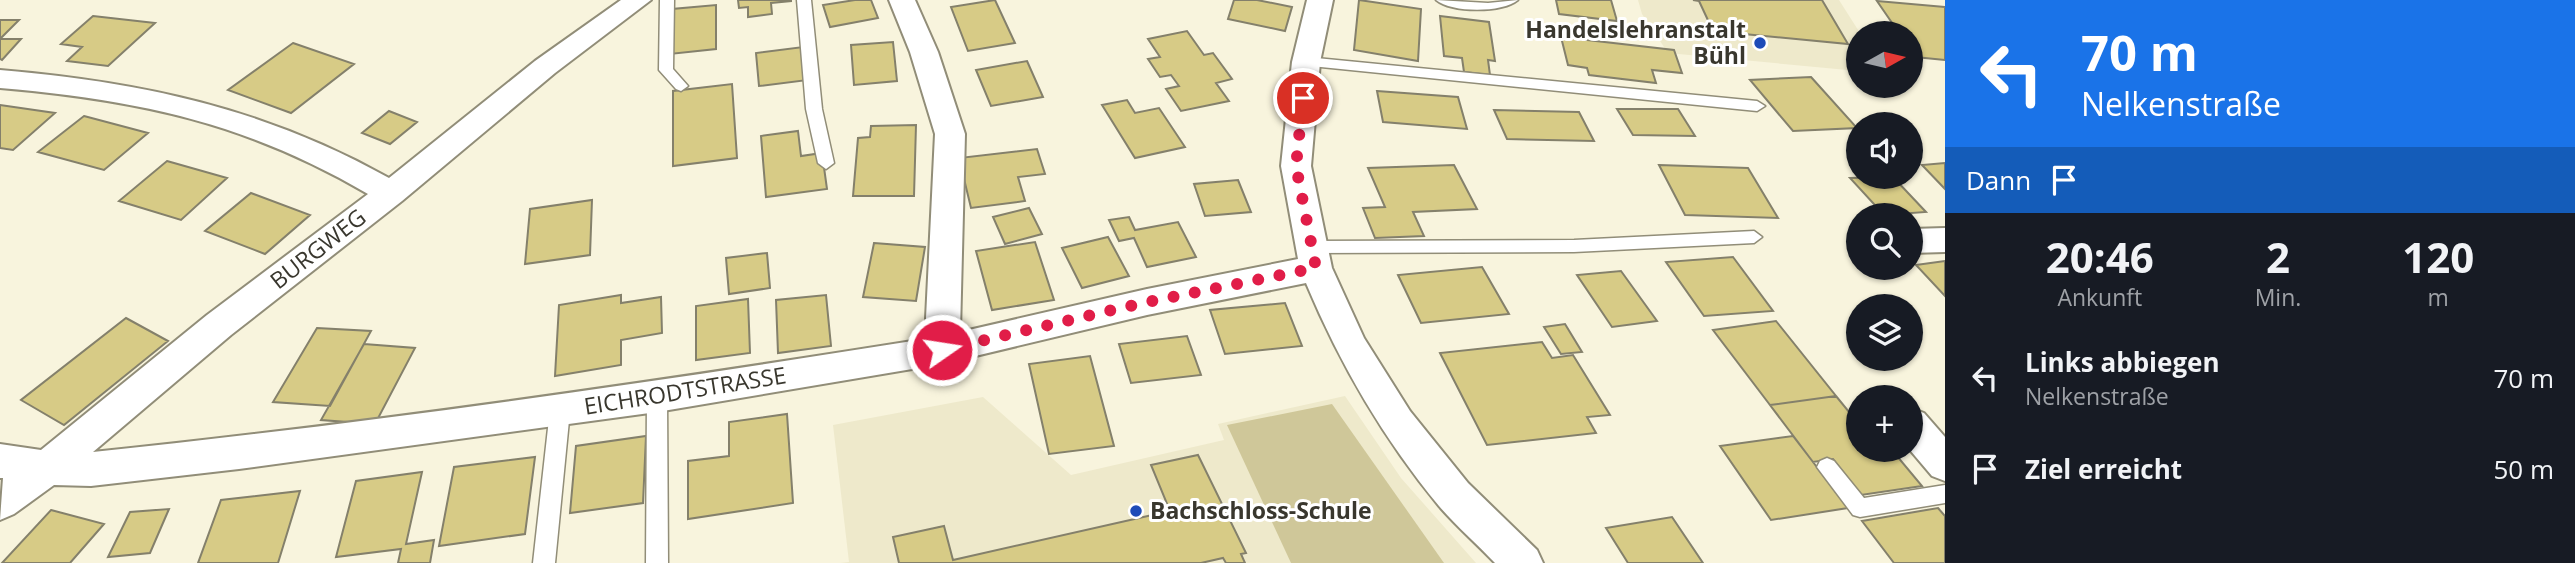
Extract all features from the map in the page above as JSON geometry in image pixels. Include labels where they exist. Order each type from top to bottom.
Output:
[{"type":"street","name":"BURGWEG","points":[[0,502],[47,468],[219,325],[391,192],[545,67],[638,0]]},
{"type":"street","points":[[902,0],[924,52],[950,134],[942,350]]},
{"type":"street","points":[[1320,0],[1306,62],[1296,166],[1314,257],[1349,344],[1397,422],[1454,495],[1523,563]]},
{"type":"street","points":[[0,79],[70,84],[157,99],[250,125],[314,151],[391,192]]},
{"type":"street","points":[[1923,241],[1945,240]]},
{"type":"street","name":"EICHRODTSTRASSE","points":[[0,461],[47,468],[91,469],[239,453],[657,397],[942,350],[1147,302],[1314,257]]},
{"type":"street","points":[[1923,438],[1945,464]]},
{"type":"lane","points":[[667,0],[666,70],[681,86]]},
{"type":"lane","points":[[804,0],[814,109],[827,163]]},
{"type":"lane","points":[[1443,0],[1489,7],[1511,0]]},
{"type":"lane","points":[[1306,62],[1757,106]]},
{"type":"lane","points":[[1314,257],[1754,237]]},
{"type":"lane","points":[[657,397],[657,563]]},
{"type":"lane","points":[[544,563],[560,410]]},
{"type":"lane","points":[[1827,467],[1860,508],[1945,494]]},
{"type":"shaded area","name":"Handelslehranstalt Bühl","points":[[1638,0],[1839,0],[1852,21],[1846,21],[1846,70],[1668,53],[1642,14]]},
{"type":"shaded area","name":"Bachschloss-Schule","points":[[1345,396],[1401,478],[1476,563],[840,563],[849,562],[833,425],[983,397],[1071,475],[1224,440],[1218,424]]},
{"type":"shaded area","points":[[1332,404],[1444,563],[1291,563],[1227,425]]},
{"type":"building","points":[[738,0],[791,1],[771,3],[772,14],[748,17],[748,7],[739,8]]},
{"type":"building","points":[[871,0],[878,18],[830,27],[823,5]]},
{"type":"building","points":[[995,0],[1015,43],[968,51],[951,7]]},
{"type":"building","points":[[1234,0],[1257,0],[1292,7],[1285,31],[1228,19]]},
{"type":"building","points":[[1359,0],[1421,9],[1418,61],[1354,50]]},
{"type":"building","points":[[1556,0],[1611,0],[1617,21],[1559,14]]},
{"type":"building","points":[[1693,0],[1822,0],[1846,44],[1713,31],[1699,1]]},
{"type":"building","points":[[1877,1],[1945,7],[1945,60],[1923,58],[1923,21],[1891,21]]},
{"type":"building","points":[[716,5],[716,49],[670,54],[672,9]]},
{"type":"building","points":[[93,16],[155,23],[108,66],[67,61],[82,47],[61,44]]},
{"type":"building","points":[[1440,16],[1489,22],[1495,61],[1488,60],[1490,75],[1464,72],[1462,58],[1444,56]]},
{"type":"building","points":[[0,20],[19,20],[0,39]]},
{"type":"building","points":[[1187,31],[1204,55],[1213,53],[1232,79],[1216,83],[1229,101],[1181,111],[1166,89],[1179,86],[1171,75],[1160,77],[1148,59],[1160,57],[1148,39]]},
{"type":"building","points":[[1561,37],[1674,50],[1682,73],[1652,70],[1656,83],[1589,75],[1587,68],[1568,65]]},
{"type":"building","points":[[0,39],[21,39],[2,60],[0,59]]},
{"type":"building","points":[[893,42],[897,81],[854,85],[851,45]]},
{"type":"building","points":[[293,43],[354,64],[291,113],[228,90]]},
{"type":"building","points":[[803,47],[808,80],[759,86],[756,53]]},
{"type":"building","points":[[1027,61],[1043,97],[991,106],[976,70]]},
{"type":"building","points":[[1811,77],[1846,116],[1846,129],[1793,131],[1750,80]]},
{"type":"building","points":[[732,84],[737,158],[673,166],[673,91]]},
{"type":"building","points":[[1377,91],[1458,97],[1467,129],[1383,122]]},
{"type":"building","points":[[1127,100],[1135,113],[1159,108],[1185,147],[1135,158],[1102,105]]},
{"type":"building","points":[[0,105],[55,113],[13,150],[0,148]]},
{"type":"building","points":[[1617,109],[1678,109],[1695,136],[1633,135]]},
{"type":"building","points":[[1494,110],[1579,112],[1594,141],[1507,139]]},
{"type":"building","points":[[389,111],[417,122],[390,144],[362,133]]},
{"type":"building","points":[[84,116],[148,133],[104,170],[38,152]]},
{"type":"building","points":[[916,125],[914,196],[853,196],[858,138],[870,137],[871,126]]},
{"type":"building","points":[[798,131],[801,156],[822,153],[827,189],[766,197],[761,136]]},
{"type":"building","points":[[1037,149],[1045,174],[1018,177],[1025,201],[971,208],[959,158]]},
{"type":"building","points":[[167,161],[227,178],[181,220],[119,201]]},
{"type":"building","points":[[1945,163],[1945,189],[1923,166]]},
{"type":"building","points":[[1454,165],[1477,209],[1413,212],[1424,236],[1375,238],[1363,208],[1385,207],[1368,168]]},
{"type":"building","points":[[1659,165],[1748,168],[1778,218],[1685,215]]},
{"type":"building","points":[[1238,180],[1251,212],[1205,216],[1194,184]]},
{"type":"building","points":[[1860,189],[1904,189],[1918,203],[1873,203]]},
{"type":"building","points":[[251,193],[310,215],[265,254],[205,231]]},
{"type":"building","points":[[592,200],[590,255],[525,264],[530,209]]},
{"type":"building","points":[[1029,208],[1042,234],[1005,244],[993,217]]},
{"type":"building","points":[[1129,217],[1135,230],[1178,222],[1196,257],[1147,267],[1134,238],[1119,241],[1109,220]]},
{"type":"building","points":[[1108,237],[1129,276],[1082,288],[1062,248]]},
{"type":"building","points":[[1035,242],[1054,300],[992,310],[976,251]]},
{"type":"building","points":[[874,243],[925,247],[916,301],[863,297]]},
{"type":"building","points":[[767,253],[770,288],[729,294],[726,258]]},
{"type":"building","points":[[1733,257],[1773,311],[1704,316],[1666,262]]},
{"type":"building","points":[[1945,261],[1945,296],[1923,272],[1923,264]]},
{"type":"building","points":[[1482,267],[1509,314],[1421,323],[1398,275]]},
{"type":"building","points":[[1621,271],[1657,321],[1612,327],[1577,275]]},
{"type":"building","points":[[621,295],[621,303],[661,297],[662,333],[621,340],[621,365],[555,376],[559,305]]},
{"type":"building","points":[[826,295],[831,346],[778,353],[776,300]]},
{"type":"building","points":[[748,299],[750,353],[696,360],[696,306]]},
{"type":"building","points":[[1285,303],[1302,346],[1225,354],[1210,310]]},
{"type":"building","points":[[126,318],[168,341],[64,425],[21,400]]},
{"type":"building","points":[[1776,321],[1836,396],[1770,405],[1713,330]]},
{"type":"building","points":[[1565,324],[1582,352],[1561,354],[1544,327]]},
{"type":"building","points":[[317,328],[371,331],[330,406],[273,402]]},
{"type":"building","points":[[1187,336],[1201,375],[1131,383],[1119,344]]},
{"type":"building","points":[[1542,342],[1552,358],[1573,355],[1610,415],[1587,417],[1596,433],[1487,445],[1440,353]]},
{"type":"building","points":[[364,344],[415,348],[375,424],[321,420]]},
{"type":"building","points":[[1090,356],[1114,446],[1049,454],[1029,364]]},
{"type":"building","points":[[1836,396],[1846,408],[1846,462],[1902,462],[1922,486],[1861,495],[1833,459],[1813,462],[1770,405]]},
{"type":"building","points":[[787,414],[793,503],[688,519],[688,461],[729,456],[729,422]]},
{"type":"building","points":[[646,436],[643,503],[570,513],[576,446]]},
{"type":"building","points":[[1793,436],[1848,508],[1771,520],[1720,446]]},
{"type":"building","points":[[1198,455],[1246,553],[1241,554],[1245,563],[1226,563],[1223,558],[1201,563],[899,563],[893,537],[944,526],[953,560],[1170,511],[1151,465]]},
{"type":"building","points":[[535,457],[525,534],[439,546],[454,467]]},
{"type":"building","points":[[422,472],[406,544],[434,540],[430,563],[398,563],[401,549],[336,557],[356,481]]},
{"type":"building","points":[[300,491],[278,563],[198,563],[221,500]]},
{"type":"building","points":[[1938,508],[1945,516],[1945,563],[1894,563],[1862,521]]},
{"type":"building","points":[[169,509],[150,553],[108,557],[130,512]]},
{"type":"building","points":[[51,510],[104,524],[70,563],[2,563]]},
{"type":"building","points":[[1672,517],[1703,563],[1628,563],[1606,528]]},
{"type":"place","name":"Handelslehranstalt Bühl","points":[[1760,43]]},
{"type":"place","name":"Bachschloss-Schule","points":[[1136,511]]},
{"type":"route","points":[[942,350],[1147,302],[1316,268],[1296,166],[1303,98]]}]
